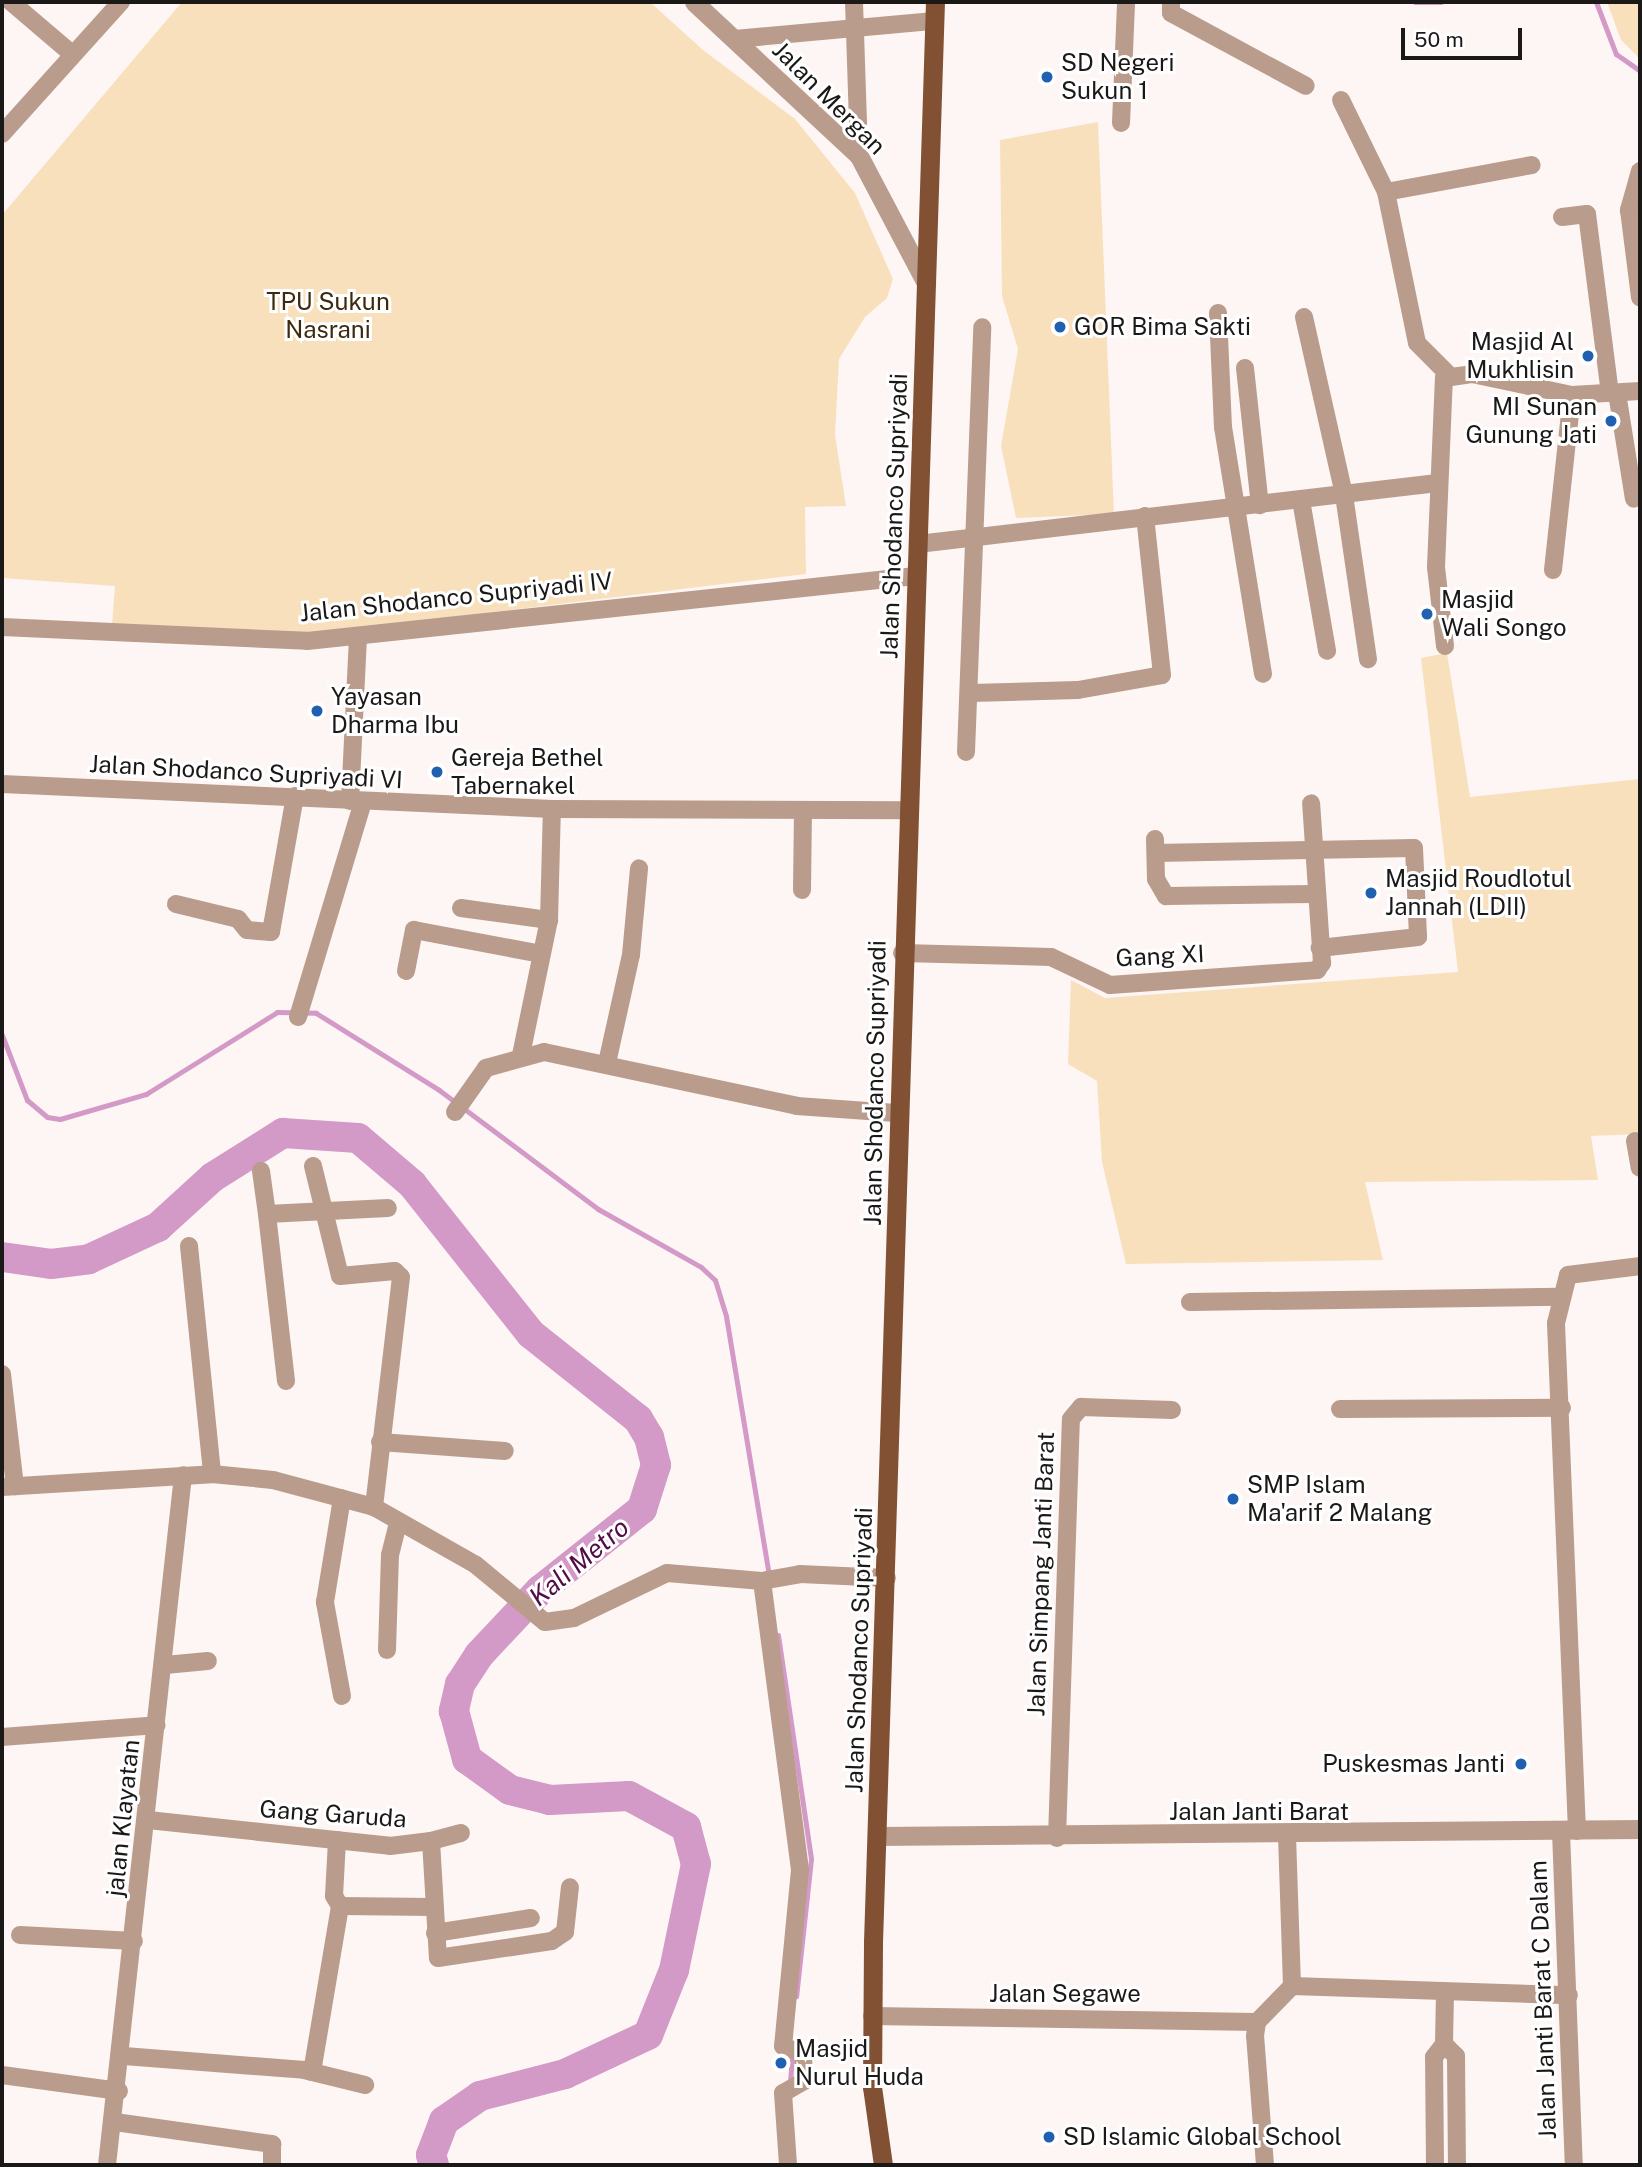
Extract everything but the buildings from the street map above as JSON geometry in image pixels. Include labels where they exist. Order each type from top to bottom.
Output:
[{"type":"main road","name":"Jalan Shodanco Supriyadi","points":[[883,2165],[874,2110],[872,2015],[887,1578],[895,1113],[909,810],[935,11]]},
{"type":"street","points":[[11,2],[72,54]]},
{"type":"street","points":[[2,134],[121,2]]},
{"type":"street","name":"Jalan Mergan","points":[[694,2],[859,156],[926,283]]},
{"type":"street","points":[[853,2],[856,25],[859,156]]},
{"type":"street","points":[[1121,123],[1126,2]]},
{"type":"street","points":[[1171,2],[1171,13],[1306,86]]},
{"type":"street","points":[[735,39],[856,25],[935,11]]},
{"type":"street","points":[[1341,100],[1386,192],[1417,344],[1450,374],[1572,395],[1640,391]]},
{"type":"street","points":[[1386,192],[1532,165]]},
{"type":"street","points":[[1640,171],[1629,210],[1640,297]]},
{"type":"street","points":[[1562,217],[1587,214],[1613,393],[1634,499]]},
{"type":"street","points":[[1218,313],[1216,351],[1234,508],[1263,674]]},
{"type":"street","points":[[1304,317],[1344,495],[1368,659]]},
{"type":"street","points":[[966,752],[977,542],[982,327]]},
{"type":"street","points":[[1245,368],[1260,505]]},
{"type":"street","points":[[1445,646],[1436,567],[1437,483],[1439,393],[1450,374]]},
{"type":"street","points":[[1553,570],[1572,395]]},
{"type":"street","points":[[918,544],[977,542],[1145,516],[1437,483]]},
{"type":"street","points":[[1301,500],[1326,651]]},
{"type":"street","points":[[971,693],[1079,690],[1162,675],[1145,516]]},
{"type":"street","name":"Jalan Shodanco Supriyadi IV","points":[[2,626],[193,639],[358,636],[916,576]]},
{"type":"street","points":[[301,1010],[357,802],[358,636]]},
{"type":"street","name":"Jalan Shodanco Supriyadi VI","points":[[2,784],[552,809],[803,812],[909,810]]},
{"type":"street","points":[[176,904],[238,919],[247,930],[271,932],[295,796]]},
{"type":"street","points":[[1311,803],[1313,845],[1316,894],[1320,948],[1418,937],[1418,856],[1407,844],[1313,845],[1156,846],[1156,879],[1166,896],[1316,894]]},
{"type":"street","points":[[521,1055],[549,920],[552,809]]},
{"type":"street","points":[[802,890],[803,812]]},
{"type":"street","points":[[607,1063],[631,955],[639,868]]},
{"type":"street","points":[[461,908],[549,920]]},
{"type":"street","points":[[406,971],[414,930],[541,954]]},
{"type":"street","name":"Gang XI","points":[[902,953],[1051,957],[1095,980],[1126,985],[1318,970],[1320,948]]},
{"type":"street","points":[[459,1105],[485,1068],[521,1055],[560,1054],[784,1103],[895,1113]]},
{"type":"street","points":[[1635,1141],[1640,1168]]},
{"type":"street","points":[[313,1166],[340,1276],[396,1271],[401,1277],[374,1507]]},
{"type":"street","points":[[261,1171],[286,1381]]},
{"type":"street","points":[[267,1214],[326,1214],[388,1208]]},
{"type":"street","points":[[189,1246],[212,1474]]},
{"type":"street","points":[[1190,1302],[1560,1306],[1568,1275],[1640,1266]]},
{"type":"street","name":"Jalan Janti Barat C Dalam","points":[[1560,1306],[1569,1832],[1569,1995],[1574,2165]]},
{"type":"street","points":[[2,1374],[8,1486],[212,1474],[273,1480],[374,1507],[458,1553],[545,1622],[575,1618],[667,1573],[767,1580],[887,1578]]},
{"type":"street","name":"Jalan Simpang Janti Barat","points":[[1057,1838],[1071,1419],[1081,1407],[1172,1410]]},
{"type":"street","points":[[1340,1409],[1562,1408]]},
{"type":"street","points":[[380,1442],[505,1451]]},
{"type":"street","name":"jalan Klayatan","points":[[107,2165],[124,2056],[183,1475]]},
{"type":"street","points":[[342,1498],[325,1602],[342,1696]]},
{"type":"street","points":[[387,1650],[390,1555],[398,1522]]},
{"type":"street","points":[[767,1580],[800,1870],[783,2046],[803,2054],[801,2083],[783,2093],[788,2165]]},
{"type":"street","points":[[165,1665],[208,1661]]},
{"type":"street","points":[[2,1737],[157,1725]]},
{"type":"street","name":"Gang Garuda","points":[[148,1820],[390,1846],[431,1841],[438,1958],[552,1941],[565,1932],[570,1887]]},
{"type":"street","name":"Jalan Janti Barat","points":[[877,1836],[1287,1837],[1640,1829]]},
{"type":"street","points":[[431,1841],[461,1833]]},
{"type":"street","points":[[1265,2165],[1257,2022],[1292,1986],[1287,1837]]},
{"type":"street","points":[[313,2072],[340,1906],[334,1896],[337,1840]]},
{"type":"street","points":[[340,1906],[433,1907]]},
{"type":"street","points":[[435,1933],[531,1918]]},
{"type":"street","points":[[20,1935],[134,1941]]},
{"type":"street","points":[[1292,1986],[1569,1995]]},
{"type":"street","points":[[1435,2165],[1434,2057],[1444,2044],[1445,1992]]},
{"type":"street","name":"Jalan Segawe","points":[[872,2015],[1257,2022]]},
{"type":"street","points":[[1444,2044],[1456,2056],[1457,2165]]},
{"type":"street","points":[[124,2056],[313,2072],[366,2085]]},
{"type":"street","points":[[2,2075],[119,2091]]},
{"type":"street","points":[[115,2122],[272,2144],[272,2165]]},
{"type":"green space","name":"TPU Sukun Nasrani","points":[[182,2],[650,2],[703,50],[795,119],[855,193],[893,279],[887,298],[865,317],[839,359],[835,435],[846,506],[805,507],[806,574],[312,634],[112,624],[115,586],[2,578],[2,215]]},
{"type":"green space","points":[[1607,2],[1640,2],[1640,59],[1621,40]]},
{"type":"green space","name":"GOR Bima Sakti","points":[[1098,122],[1114,514],[1016,518],[1001,446],[1018,349],[1002,296],[1000,140]]},
{"type":"green space","points":[[1447,653],[1470,797],[1640,779],[1640,1134],[1591,1136],[1598,1180],[1365,1182],[1383,1260],[1126,1264],[1102,1162],[1097,1081],[1068,1064],[1071,980],[1105,998],[1458,972],[1421,658]]},
{"type":"waterway","points":[[1415,2],[1441,2]]},
{"type":"waterway","points":[[1596,2],[1616,54],[1640,71]]},
{"type":"waterway","points":[[2,1035],[27,1100],[47,1117],[60,1119],[146,1094],[277,1012],[316,1013],[439,1090],[598,1209],[701,1267],[715,1280],[726,1316],[769,1577]]},
{"type":"waterway","name":"Kali Metro","points":[[2,1257],[51,1264],[89,1259],[158,1227],[213,1177],[283,1133],[358,1138],[412,1184],[531,1334],[638,1419],[649,1437],[656,1465],[642,1509],[540,1590],[479,1655],[460,1684],[454,1711],[467,1759],[510,1790],[550,1800],[629,1796],[686,1827],[696,1864],[674,1970],[648,2035],[565,2074],[480,2096],[444,2121],[431,2155],[434,2165]]},
{"type":"waterway","points":[[778,1635],[811,1859],[796,1996]]},
{"type":"waterway","points":[[790,2083],[792,2055]]},
{"type":"place","name":"SD Negeri Sukun 1","points":[[1047,77]]},
{"type":"place","name":"GOR Bima Sakti","points":[[1060,327]]},
{"type":"place","name":"Masjid Al Mukhlisin","points":[[1588,356]]},
{"type":"place","name":"MI Sunan Gunung Jati","points":[[1611,421]]},
{"type":"place","name":"Masjid Wali Songo","points":[[1427,614]]},
{"type":"place","name":"Yayasan Dharma Ibu","points":[[317,711]]},
{"type":"place","name":"Gereja Bethel Tabernakel","points":[[437,772]]},
{"type":"place","name":"Masjid Roudlotul Jannah (LDII)","points":[[1371,893]]},
{"type":"place","name":"SMP Islam Ma'arif 2 Malang","points":[[1233,1499]]},
{"type":"place","name":"Puskesmas Janti","points":[[1521,1764]]},
{"type":"place","name":"Masjid Nurul Huda","points":[[781,2063]]},
{"type":"place","name":"SD Islamic Global School","points":[[1049,2137]]}]
